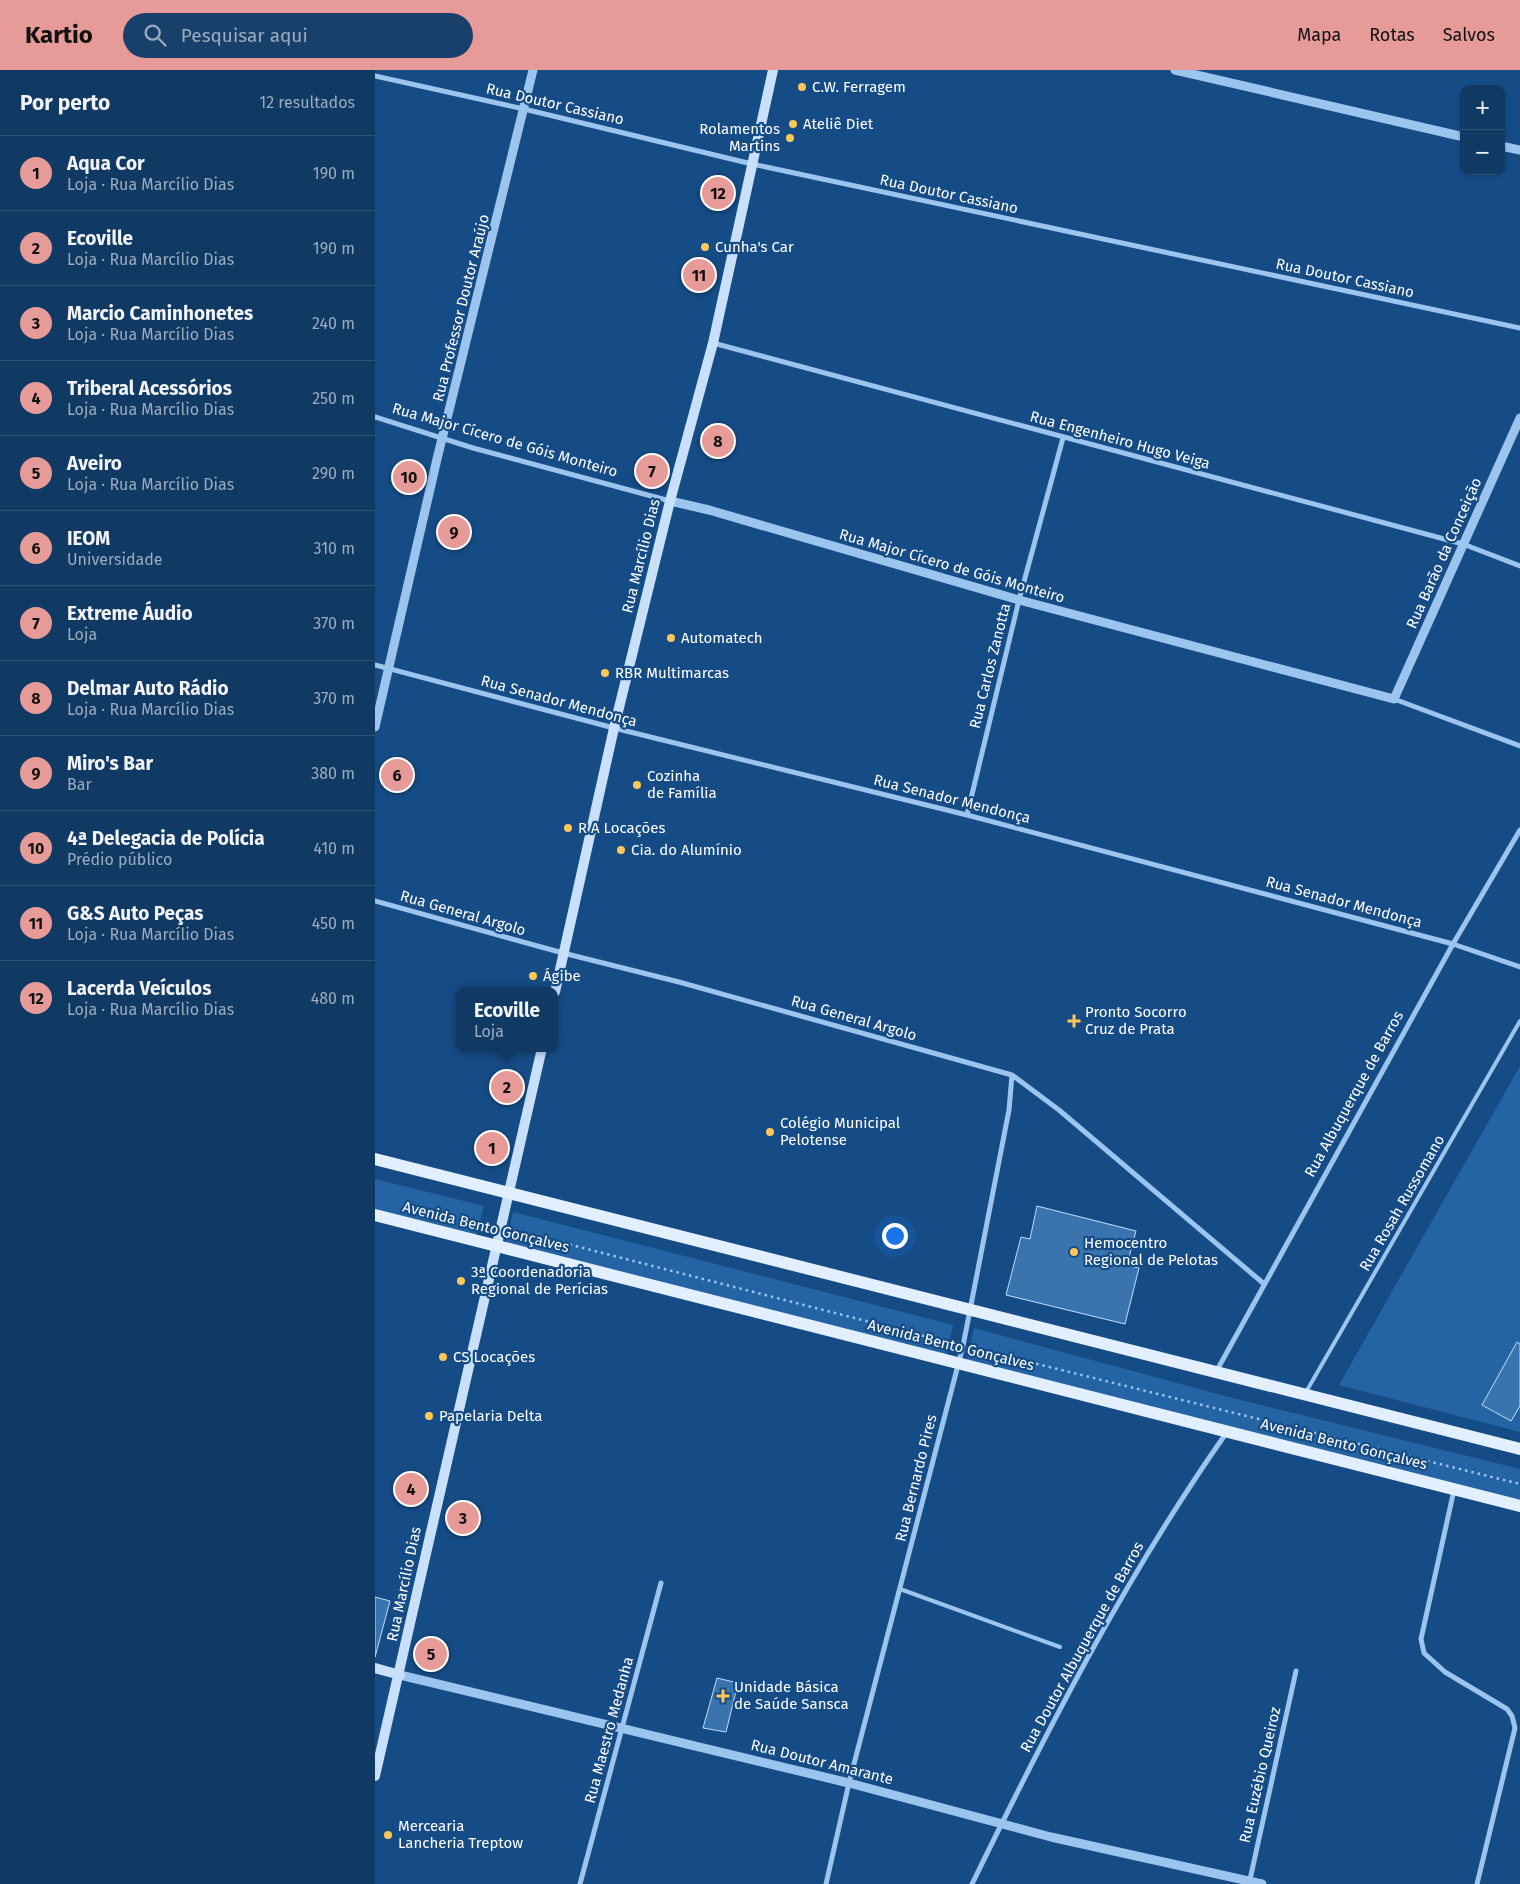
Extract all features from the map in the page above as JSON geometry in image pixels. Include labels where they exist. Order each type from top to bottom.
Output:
[{"type":"main road","name":"Rua Marcílio Dias","points":[[556,987],[614,728],[669,501],[713,343],[773,70]]},
{"type":"main road","name":"Rua Marcílio Dias","points":[[375,1776],[400,1675],[495,1247],[541,1052]]},
{"type":"main road","points":[[375,1159],[1304,1396],[1520,1449]]},
{"type":"main road","name":"Avenida Bento Gonçalves","points":[[375,1215],[958,1364],[1228,1430],[1520,1506]]},
{"type":"main road","name":"Rua Doutor Amarante","points":[[375,1668],[400,1675]]},
{"type":"street","name":"Rua Professor Doutor Araújo","points":[[375,727],[533,70]]},
{"type":"street","points":[[1175,70],[1460,136]]},
{"type":"street","name":"Rua Doutor Cassiano","points":[[375,76],[524,109],[752,164],[1520,328]]},
{"type":"street","points":[[1505,147],[1520,150]]},
{"type":"street","name":"Rua Engenheiro Hugo Veiga","points":[[713,343],[1463,544],[1520,566]]},
{"type":"street","name":"Rua Major Cícero de Góis Monteiro","points":[[375,417],[443,439],[718,513],[1019,600],[1394,699],[1520,746]]},
{"type":"street","name":"Rua Barão da Conceição","points":[[1394,699],[1520,418]]},
{"type":"street","name":"Rua Carlos Zanotta","points":[[967,814],[1019,600],[1063,438]]},
{"type":"street","name":"Rua Senador Mendonça","points":[[375,665],[614,728],[967,814],[1453,944],[1520,967]]},
{"type":"street","name":"Rua Albuquerque de Barros","points":[[1215,1373],[1263,1283],[1453,944],[1520,830]]},
{"type":"street","name":"Rua General Argolo","points":[[375,901],[563,953],[679,982],[1012,1075],[1059,1110],[1263,1283]]},
{"type":"street","name":"Rua Bernardo Pires","points":[[826,1884],[849,1783],[963,1346],[1009,1110],[1012,1075]]},
{"type":"street","name":"Rua Doutor Albuquerque de Barros","points":[[972,1884],[1055,1718],[1125,1591],[1188,1487],[1228,1430]]},
{"type":"street","points":[[1454,1489],[1421,1639],[1424,1653],[1445,1672],[1507,1708],[1512,1716],[1515,1728],[1477,1884]]},
{"type":"street","name":"Rua Maestro Medanha","points":[[579,1884],[661,1583]]},
{"type":"street","name":"Rua Euzébio Queiroz","points":[[1249,1882],[1297,1671]]},
{"type":"street","name":"Rua Doutor Amarante","points":[[400,1675],[849,1783],[1001,1824],[1262,1884]]},
{"type":"lane","name":"Rua Rosah Russomano","points":[[1304,1396],[1520,1021]]},
{"type":"lane","points":[[900,1589],[1059,1646]]},
{"type":"path","points":[[509,1228],[529,1240]]},
{"type":"path","points":[[536,1244],[556,1241],[963,1346],[1520,1484]]},
{"type":"shaded area","points":[[1520,1066],[1520,1432],[1339,1385]]},
{"type":"shaded area","points":[[375,1179],[484,1206],[476,1236],[375,1210]]},
{"type":"shaded area","points":[[513,1212],[953,1325],[946,1357],[506,1244]]},
{"type":"shaded area","points":[[974,1328],[1225,1396],[1520,1469],[1520,1503],[967,1360]]},
{"type":"building","name":"Hemocentro Regional de Pelotas","points":[[1037,1206],[1136,1231],[1127,1265],[1139,1268],[1125,1324],[1006,1295],[1021,1237],[1030,1239]]},
{"type":"building","points":[[1517,1342],[1520,1344],[1520,1406],[1511,1421],[1482,1405]]},
{"type":"building","points":[[375,1597],[390,1601],[375,1657]]},
{"type":"building","name":"Unidade Básica de Saúde Sansca","points":[[717,1678],[738,1683],[726,1732],[703,1728]]},
{"type":"place","name":"C.W. Ferragem","points":[[802,87]]},
{"type":"place","name":"Ateliê Diet","points":[[793,124]]},
{"type":"place","name":"Rolamentos Martins","points":[[790,138]]},
{"type":"place","name":"Lacerda Veículos","points":[[718,193]]},
{"type":"place","name":"Cunha's Car","points":[[705,247]]},
{"type":"place","name":"G&S Auto Peças","points":[[699,275]]},
{"type":"place","name":"Delmar Auto Rádio","points":[[718,441]]},
{"type":"place","name":"Extreme Áudio","points":[[652,471]]},
{"type":"place","name":"4ª Delegacia de Polícia","points":[[409,477]]},
{"type":"place","name":"Miro's Bar","points":[[454,532]]},
{"type":"place","name":"Automatech","points":[[671,638]]},
{"type":"place","name":"RBR Multimarcas","points":[[605,673]]},
{"type":"place","name":"IEOM","points":[[397,775]]},
{"type":"place","name":"Cozinha de Família","points":[[637,785]]},
{"type":"place","name":"R A Locações","points":[[568,828]]},
{"type":"place","name":"Cia. do Alumínio","points":[[621,850]]},
{"type":"place","name":"Ágibe","points":[[533,976]]},
{"type":"place","name":"Pronto Socorro Cruz de Prata","points":[[1074,1021]]},
{"type":"place","name":"Ecoville","points":[[507,1087]]},
{"type":"place","name":"Colégio Municipal Pelotense","points":[[770,1132]]},
{"type":"place","name":"Aqua Cor","points":[[492,1148]]},
{"type":"place","name":"Hemocentro Regional de Pelotas","points":[[1074,1252]]},
{"type":"place","name":"3ª Coordenadoria Regional de Perícias","points":[[461,1281]]},
{"type":"place","name":"CS Locações","points":[[443,1357]]},
{"type":"place","name":"Papelaria Delta","points":[[429,1416]]},
{"type":"place","name":"Triberal Acessórios","points":[[411,1489]]},
{"type":"place","name":"Marcio Caminhonetes","points":[[463,1518]]},
{"type":"place","name":"Aveiro","points":[[431,1654]]},
{"type":"place","name":"Unidade Básica de Saúde Sansca","points":[[723,1696]]},
{"type":"place","name":"Mercearia Lancheria Treptow","points":[[388,1835]]}]
